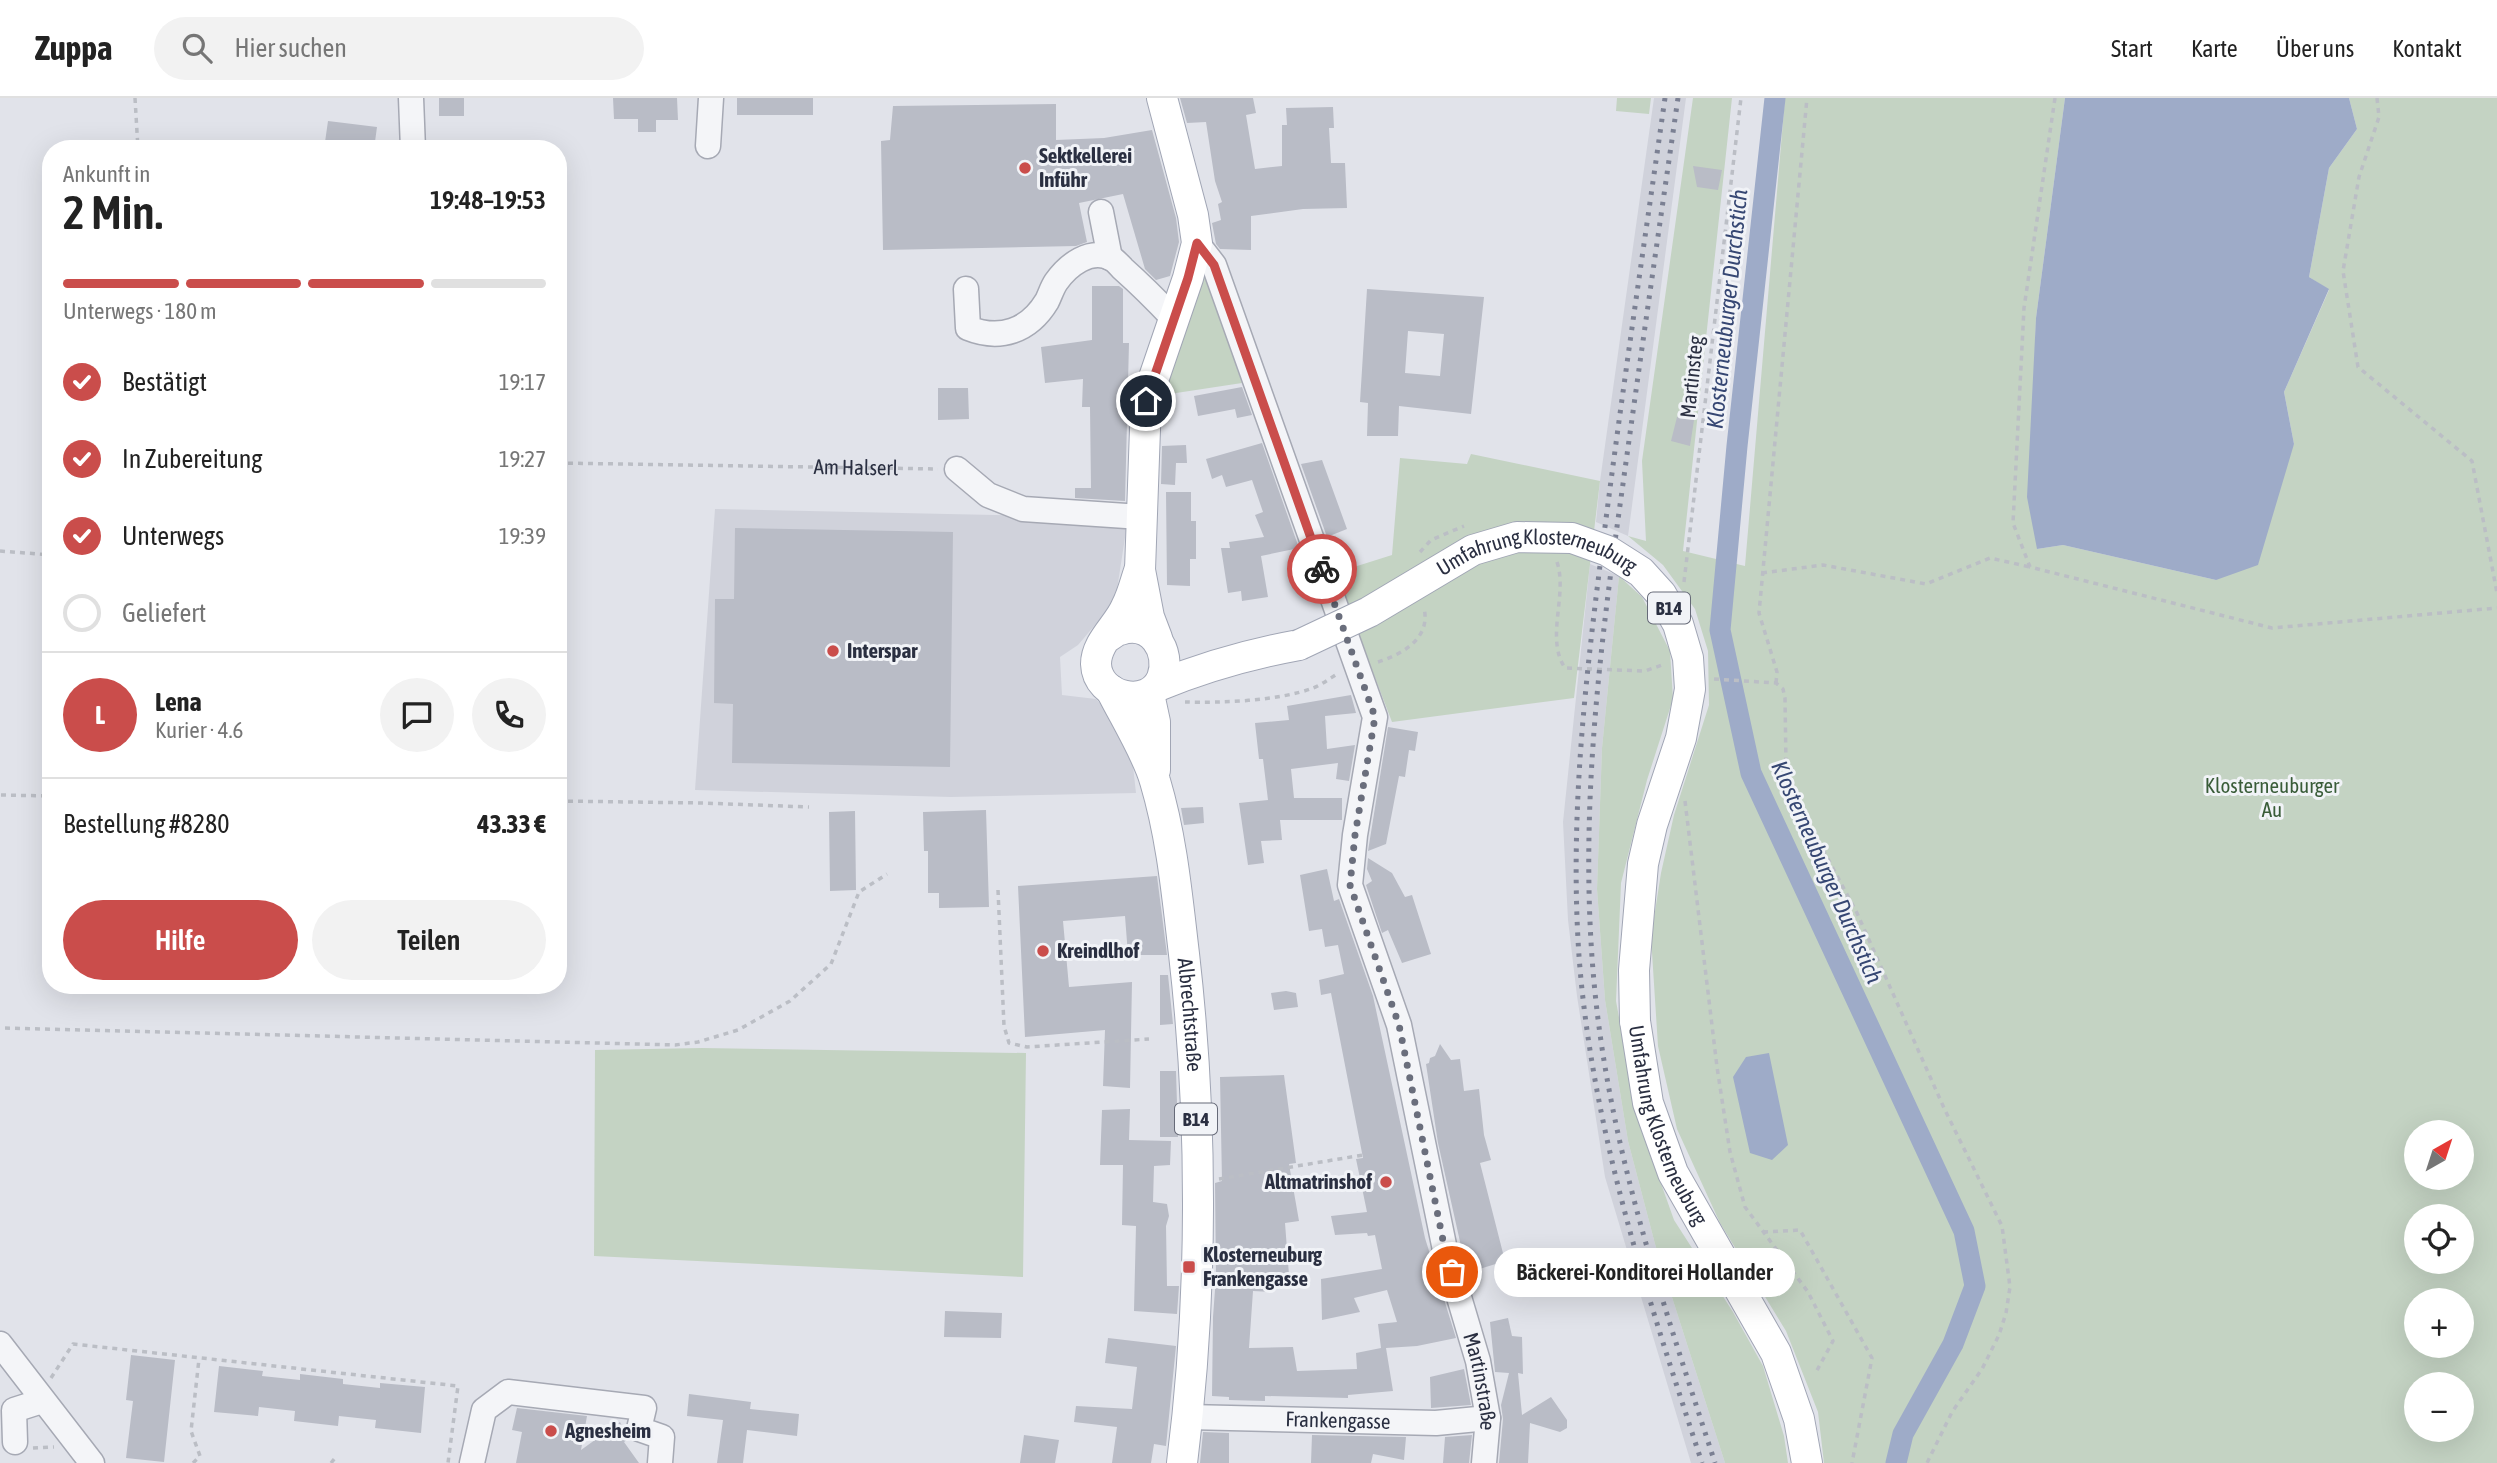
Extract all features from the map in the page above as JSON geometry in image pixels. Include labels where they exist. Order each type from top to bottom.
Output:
[{"type":"main road","name":"Martinstraße","points":[[1162,98],[1193,215],[1197,243]]},
{"type":"main road","points":[[1159,641],[1149,617],[1140,570],[1146,401],[1188,278],[1197,243]]},
{"type":"main road","name":"Umfahrung Klosterneuburg","points":[[1154,690],[1196,671],[1256,653],[1299,645],[1369,612],[1473,551],[1517,537],[1572,538],[1608,551],[1641,572],[1661,594],[1678,624],[1688,658],[1690,689],[1681,738],[1652,825],[1643,864],[1634,970],[1635,1021],[1648,1103],[1673,1173],[1776,1353],[1798,1419],[1807,1463]]},
{"type":"main road","points":[[1106,638],[1126,609],[1140,570]]},
{"type":"main road","name":"B14","points":[[1132,628],[1147,632],[1159,641],[1166,658],[1165,669],[1154,690],[1130,697],[1111,690],[1099,676],[1096,662],[1099,650],[1106,638],[1119,630],[1132,628]]},
{"type":"main road","name":"Umfahrung Klosterneuburg","points":[[1159,641],[1199,652],[1256,653]]},
{"type":"main road","name":"Albrechtstraße","points":[[1111,690],[1154,778],[1172,852],[1193,1035],[1196,1268],[1188,1417],[1182,1463]]},
{"type":"main road","name":"Albrechtstraße","points":[[1154,690],[1154,778]]},
{"type":"street","points":[[411,98],[412,140]]},
{"type":"street","points":[[708,146],[710,98]]},
{"type":"street","points":[[1101,212],[1110,258]]},
{"type":"street","name":"Martinstraße","points":[[1197,243],[1214,265],[1375,717],[1355,835],[1350,885],[1399,1025],[1445,1250],[1478,1361],[1488,1418],[1484,1463]]},
{"type":"street","points":[[965,289],[968,328],[997,336],[1016,329],[1035,316],[1046,303],[1056,282],[1071,265],[1090,256],[1110,258],[1143,286],[1173,318]]},
{"type":"street","points":[[957,469],[988,495],[1023,509],[1141,517]]},
{"type":"street","points":[[1,1347],[85,1457]]},
{"type":"street","points":[[472,1463],[484,1409],[508,1392],[644,1408],[639,1429],[662,1437],[660,1463]]},
{"type":"street","points":[[21,1445],[14,1410],[40,1399]]},
{"type":"street","name":"Frankengasse","points":[[1188,1417],[1436,1423],[1488,1418]]},
{"type":"path","points":[[135,98],[137,140]]},
{"type":"path","name":"Martinsteg","points":[[1684,583],[1741,98]]},
{"type":"path","points":[[1776,683],[1777,673],[1759,612],[1807,98]]},
{"type":"path","points":[[2029,567],[2013,523],[2024,308],[2055,98]]},
{"type":"path","points":[[2377,98],[2379,117],[2359,177],[2343,271],[2358,367],[2472,461],[2497,593]]},
{"type":"path","name":"Am Halserl","points":[[567,463],[957,469]]},
{"type":"path","points":[[1418,554],[1432,540],[1470,524]]},
{"type":"path","points":[[0,551],[42,554]]},
{"type":"path","points":[[1554,555],[1561,575],[1557,641],[1559,658],[1565,668],[1645,671],[1667,664]]},
{"type":"path","points":[[1762,573],[1823,565],[1926,584],[1990,558],[2272,628],[2497,608]]},
{"type":"path","points":[[1154,690],[1175,702],[1215,703],[1284,695],[1313,688],[1343,671],[1395,656],[1417,640],[1425,625],[1422,601]]},
{"type":"path","points":[[1713,679],[1776,683],[1783,690],[1786,764],[1794,790],[1807,820],[1857,913],[1944,1108],[2002,1226],[2010,1287],[2006,1313],[1999,1335],[1982,1369],[1952,1412],[1927,1463]]},
{"type":"path","points":[[1,795],[42,796]]},
{"type":"path","points":[[1684,795],[1688,808],[1702,951],[1730,1152],[1745,1207],[1808,1292],[1833,1341],[1815,1374]]},
{"type":"path","points":[[567,802],[809,807]]},
{"type":"path","points":[[5,1028],[675,1045],[698,1042],[738,1030],[790,1001],[813,983],[831,964],[859,892],[887,874]]},
{"type":"path","points":[[998,890],[1004,1026],[1009,1043],[1027,1047],[1149,1039]]},
{"type":"path","points":[[1196,1181],[1363,1155]]},
{"type":"path","points":[[1762,1232],[1800,1230],[1872,1358],[1852,1463]]},
{"type":"path","points":[[40,1399],[73,1344],[458,1386],[448,1463]]},
{"type":"path","points":[[193,1463],[200,1456],[191,1431],[200,1359]]},
{"type":"path","points":[[21,1445],[85,1457]]},
{"type":"path","points":[[331,1463],[335,1458]]},
{"type":"shaded area","points":[[1654,98],[1686,98],[1628,536],[1596,522]]},
{"type":"shaded area","points":[[715,509],[1128,518],[1116,596],[1078,645],[1060,657],[1062,695],[1096,699],[1107,711],[1133,766],[1136,793],[951,797],[695,790]]},
{"type":"shaded area","points":[[1590,564],[1619,576],[1602,748],[1597,889],[1605,1000],[1628,1141],[1655,1244],[1725,1463],[1691,1463],[1605,1177],[1577,996],[1568,920],[1563,822]]},
{"type":"green space","points":[[1617,98],[1651,98],[1649,114],[1616,111]]},
{"type":"green space","name":"Klosterneuburger Au","points":[[1693,98],[1732,98],[1683,551],[1745,566],[1785,98],[2065,98],[2036,318],[2034,379],[2037,549],[2063,545],[2216,580],[2294,444],[2284,392],[2329,290],[2309,277],[2329,168],[2357,129],[2349,98],[2497,98],[2497,1463],[1824,1463],[1818,1412],[1786,1331],[1720,1223],[1677,1129],[1658,1046],[1651,937],[1674,815],[1709,705],[1708,651],[1695,609],[1663,565],[1628,536],[1646,541],[1642,461]]},
{"type":"green space","points":[[1200,259],[1242,383],[1163,395]]},
{"type":"green space","points":[[1471,454],[1600,481],[1574,698],[1392,722],[1335,573],[1392,555],[1400,458],[1467,464]]},
{"type":"green space","points":[[1619,576],[1642,597],[1670,651],[1673,699],[1647,780],[1621,883],[1616,1001],[1637,1116],[1674,1220],[1733,1312],[1763,1366],[1784,1436],[1788,1463],[1725,1463],[1655,1244],[1628,1141],[1605,1000],[1597,889],[1602,748]]},
{"type":"green space","points":[[702,1048],[1026,1053],[1023,1277],[594,1256],[595,1050]]},
{"type":"water","points":[[2065,98],[2349,98],[2357,129],[2329,168],[2309,277],[2329,289],[2284,392],[2294,444],[2258,565],[2216,580],[2063,545],[2037,549],[2027,497],[2036,318]]},
{"type":"water","points":[[1769,1053],[1788,1145],[1772,1160],[1750,1153],[1733,1077],[1746,1057]]},
{"type":"building","points":[[439,98],[464,98],[464,116],[439,116]]},
{"type":"building","points":[[613,98],[677,98],[678,120],[656,120],[656,132],[638,132],[638,119],[614,119]]},
{"type":"building","points":[[737,98],[813,98],[813,115],[737,115]]},
{"type":"building","points":[[1180,98],[1253,98],[1256,113],[1246,115],[1255,169],[1282,166],[1282,125],[1287,125],[1286,108],[1333,107],[1334,128],[1329,128],[1331,163],[1345,163],[1347,208],[1303,209],[1251,216],[1251,250],[1220,249],[1216,244],[1212,223],[1221,220],[1218,204],[1222,202],[1215,181],[1206,122],[1187,123]]},
{"type":"building","name":"Sektkellerei Inführ","points":[[1056,104],[1056,140],[1104,138],[1152,130],[1176,218],[1179,242],[1170,276],[1156,280],[1145,269],[1123,194],[1079,203],[1087,242],[1076,246],[883,250],[881,141],[890,140],[893,106]]},
{"type":"building","points":[[328,121],[377,127],[375,140],[325,140]]},
{"type":"building","points":[[1693,166],[1722,170],[1718,190],[1697,187]]},
{"type":"building","points":[[1092,286],[1119,286],[1123,289],[1123,343],[1129,343],[1125,501],[1075,498],[1075,488],[1091,488],[1090,407],[1082,407],[1083,379],[1045,383],[1041,347],[1092,340]]},
{"type":"building","points":[[1367,289],[1484,297],[1471,414],[1399,406],[1398,436],[1367,436],[1368,403],[1360,402]],"holes":[[[1408,331],[1444,334],[1440,376],[1405,373]]]},
{"type":"building","points":[[1242,387],[1252,415],[1237,418],[1235,409],[1198,416],[1194,396]]},
{"type":"building","points":[[938,388],[968,388],[969,419],[938,420]]},
{"type":"building","points":[[1677,417],[1694,420],[1690,446],[1671,441]]},
{"type":"building","points":[[1262,443],[1299,548],[1261,556],[1268,597],[1242,601],[1241,591],[1228,593],[1221,548],[1230,548],[1229,542],[1264,537],[1255,515],[1263,512],[1252,480],[1226,487],[1222,475],[1212,479],[1206,459]]},
{"type":"building","points":[[1186,445],[1187,463],[1176,463],[1175,485],[1161,484],[1162,446]]},
{"type":"building","points":[[1322,460],[1347,529],[1327,537],[1301,464]]},
{"type":"building","points":[[1166,492],[1191,492],[1191,521],[1196,521],[1196,559],[1190,559],[1190,586],[1167,585]]},
{"type":"building","name":"Interspar","points":[[735,528],[953,532],[950,767],[732,763],[733,704],[714,703],[715,599],[734,599]]},
{"type":"building","points":[[1351,695],[1356,713],[1325,716],[1327,749],[1355,745],[1349,781],[1336,779],[1338,763],[1291,769],[1294,798],[1342,798],[1342,820],[1280,820],[1282,840],[1261,841],[1264,863],[1248,865],[1239,803],[1268,800],[1255,723],[1289,720],[1287,706]]},
{"type":"building","points":[[1388,727],[1418,732],[1415,751],[1409,750],[1405,777],[1399,776],[1386,844],[1368,851]]},
{"type":"building","points":[[1203,807],[1204,823],[1184,825],[1181,808]]},
{"type":"building","points":[[986,810],[989,907],[939,908],[939,893],[928,893],[928,851],[924,851],[923,812]]},
{"type":"building","points":[[855,811],[856,890],[830,891],[829,812]]},
{"type":"building","points":[[1368,858],[1392,873],[1405,897],[1412,895],[1431,954],[1402,963],[1388,930],[1382,933],[1366,885],[1372,881],[1367,869]]},
{"type":"building","points":[[1327,869],[1334,901],[1339,899],[1373,996],[1425,1238],[1456,1338],[1417,1346],[1386,1348],[1393,1391],[1348,1395],[1348,1398],[1265,1396],[1265,1401],[1229,1400],[1229,1397],[1212,1396],[1216,1276],[1215,1183],[1222,1181],[1220,1077],[1284,1075],[1296,1163],[1289,1164],[1299,1221],[1285,1223],[1289,1275],[1272,1276],[1274,1292],[1253,1291],[1249,1348],[1293,1347],[1297,1371],[1357,1369],[1356,1353],[1381,1348],[1378,1324],[1397,1322],[1387,1290],[1354,1298],[1360,1312],[1322,1320],[1321,1279],[1382,1269],[1375,1235],[1335,1235],[1331,1216],[1367,1212],[1356,1159],[1363,1158],[1331,993],[1321,995],[1319,980],[1344,974],[1338,945],[1325,947],[1322,929],[1309,931],[1300,875]]},
{"type":"building","name":"Kreindlhof","points":[[1157,876],[1167,955],[1128,955],[1125,916],[1063,921],[1069,987],[1132,982],[1130,1088],[1103,1086],[1105,1030],[1025,1037],[1018,886]]},
{"type":"building","points":[[1160,975],[1168,975],[1173,1024],[1160,1025]]},
{"type":"building","points":[[1271,993],[1296,993],[1298,1007],[1274,1010]]},
{"type":"building","points":[[1440,1044],[1451,1060],[1460,1059],[1464,1091],[1479,1089],[1484,1135],[1491,1160],[1480,1163],[1505,1261],[1467,1273],[1438,1143],[1426,1064],[1435,1056]]},
{"type":"building","points":[[1160,1071],[1176,1071],[1178,1137],[1160,1137]]},
{"type":"building","points":[[1130,1109],[1129,1140],[1171,1141],[1170,1165],[1154,1166],[1153,1202],[1167,1204],[1167,1286],[1179,1286],[1177,1314],[1134,1311],[1136,1226],[1122,1225],[1123,1165],[1100,1165],[1102,1110]]},
{"type":"building","points":[[945,1311],[1002,1313],[1001,1338],[944,1337]]},
{"type":"building","points":[[1508,1318],[1512,1336],[1522,1337],[1523,1374],[1518,1373],[1522,1415],[1551,1397],[1567,1420],[1567,1428],[1560,1432],[1530,1423],[1528,1463],[1499,1463],[1503,1419],[1501,1405],[1509,1373],[1495,1372],[1490,1322]]},
{"type":"building","points":[[1108,1338],[1176,1346],[1166,1446],[1154,1444],[1151,1463],[1112,1463],[1117,1427],[1074,1422],[1076,1406],[1132,1409],[1137,1367],[1105,1363]]},
{"type":"building","points":[[131,1355],[175,1360],[164,1462],[126,1458],[133,1401],[126,1400]]},
{"type":"building","points":[[219,1366],[263,1371],[262,1376],[300,1380],[300,1374],[343,1379],[343,1384],[380,1388],[380,1383],[425,1387],[421,1433],[375,1428],[376,1420],[339,1416],[338,1426],[294,1421],[295,1411],[259,1407],[258,1416],[214,1412]]},
{"type":"building","points":[[1464,1369],[1471,1405],[1431,1408],[1430,1377]]},
{"type":"building","points":[[689,1394],[751,1402],[750,1409],[799,1414],[797,1436],[747,1430],[743,1463],[717,1463],[723,1420],[687,1416]]},
{"type":"building","name":"Agnesheim","points":[[517,1408],[587,1416],[581,1450],[620,1422],[628,1439],[624,1442],[639,1463],[516,1463],[522,1432],[512,1430]]},
{"type":"building","points":[[1203,1432],[1229,1433],[1229,1463],[1200,1463]]},
{"type":"building","points":[[1024,1435],[1059,1440],[1055,1463],[1020,1463]]},
{"type":"building","points":[[1312,1435],[1406,1437],[1404,1460],[1373,1454],[1371,1463],[1311,1463]]},
{"type":"building","points":[[1472,1435],[1469,1463],[1443,1463],[1445,1437]]},
{"type":"waterway","name":"Klosterneuburger Durchstich","points":[[1775,98],[1720,630],[1751,773],[1964,1231],[1975,1286],[1953,1344],[1903,1434],[1896,1463]]},
{"type":"railway","points":[[1665,98],[1592,628],[1578,792],[1577,901],[1579,956],[1586,1021],[1609,1150],[1643,1276],[1702,1463]]},
{"type":"railway","points":[[1678,98],[1605,623],[1592,755],[1589,887],[1598,1019],[1618,1132],[1646,1244],[1715,1463]]},
{"type":"way so far","points":[[1322,569],[1375,717],[1355,835],[1350,885],[1399,1025],[1445,1250],[1452,1272]]},
{"type":"place","name":"Sektkellerei Inführ","points":[[1025,168]]},
{"type":"place","name":"Interspar","points":[[833,651]]},
{"type":"place","name":"Kreindlhof","points":[[1043,951]]},
{"type":"place","name":"Altmatrinshof","points":[[1386,1182]]},
{"type":"place","name":"Klosterneuburg Frankengasse","points":[[1189,1267]]},
{"type":"place","name":"Bäckerei-Konditorei Hollander","points":[[1452,1272]]},
{"type":"place","name":"Agnesheim","points":[[551,1431]]},
{"type":"route","points":[[1146,401],[1188,278],[1197,243],[1214,265],[1322,569]]}]
